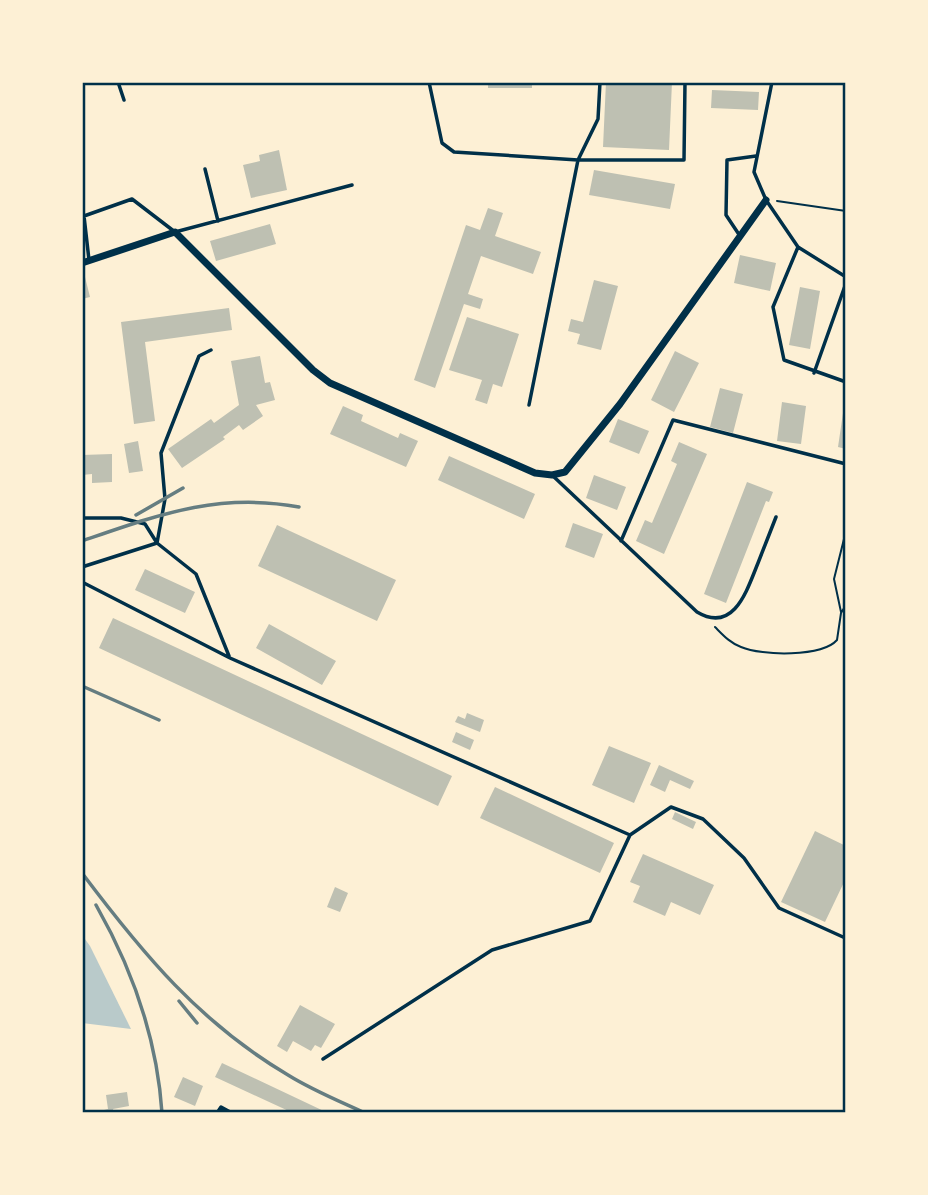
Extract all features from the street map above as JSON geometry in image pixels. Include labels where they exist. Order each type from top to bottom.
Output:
[{"type":"street","points":[[86,261],[175,232],[313,370],[330,383],[535,473],[552,475],[565,472],[620,404],[766,200]]},
{"type":"lane","points":[[118,82],[124,100]]},
{"type":"lane","points":[[429,82],[442,144],[448,149],[454,152],[578,160],[684,160],[685,82]]},
{"type":"lane","points":[[529,405],[578,160],[598,119],[600,82]]},
{"type":"lane","points":[[772,82],[754,172],[766,200],[798,247],[846,277]]},
{"type":"lane","points":[[740,236],[726,215],[727,160],[756,156]]},
{"type":"lane","points":[[205,169],[218,221]]},
{"type":"lane","points":[[86,261],[84,216],[132,199],[175,232],[352,185]]},
{"type":"lane","points":[[798,247],[773,307],[784,360],[814,373],[846,382]]},
{"type":"lane","points":[[814,373],[846,283]]},
{"type":"lane","points":[[157,543],[164,499],[161,453],[199,356],[211,350]]},
{"type":"lane","points":[[621,541],[673,420],[846,464]]},
{"type":"lane","points":[[552,475],[697,612],[708,619],[727,616],[741,601],[776,517]]},
{"type":"lane","points":[[82,518],[114,517],[145,524],[157,543],[196,574],[230,658]]},
{"type":"lane","points":[[82,567],[157,543]]},
{"type":"lane","points":[[82,582],[230,658],[630,835]]},
{"type":"lane","points":[[323,1059],[492,950],[590,921],[630,835],[671,807],[703,819],[744,858],[779,908],[843,937]]},
{"type":"lane","points":[[217,1113],[221,1107],[232,1113]]},
{"type":"path","points":[[766,200],[846,211]]},
{"type":"path","points":[[708,619],[729,641],[754,652],[814,651],[832,645],[838,634],[841,612],[834,579],[846,531]]},
{"type":"path","points":[[841,612],[846,605]]},
{"type":"shaded area","points":[[82,935],[90,946],[131,1029],[82,1023]]},
{"type":"building","points":[[488,82],[532,82],[532,88],[488,88]]},
{"type":"building","points":[[606,82],[672,82],[669,150],[603,147]]},
{"type":"building","points":[[712,90],[759,92],[758,110],[711,108]]},
{"type":"building","points":[[279,150],[287,190],[251,198],[243,165],[260,161],[259,155]]},
{"type":"building","points":[[594,170],[675,184],[670,209],[589,195]]},
{"type":"building","points":[[488,208],[503,213],[495,236],[541,252],[533,274],[481,256],[468,294],[483,299],[480,309],[464,304],[435,388],[414,380],[466,225],[480,230]]},
{"type":"building","points":[[270,224],[276,244],[216,261],[210,241]]},
{"type":"building","points":[[740,255],[776,263],[770,291],[734,283]]},
{"type":"building","points":[[82,270],[90,297],[82,299]]},
{"type":"building","points":[[594,280],[618,286],[601,350],[577,344],[580,334],[568,331],[571,319],[583,322]]},
{"type":"building","points":[[800,287],[820,291],[810,349],[789,345]]},
{"type":"building","points":[[229,308],[232,330],[145,342],[155,421],[134,424],[121,322]]},
{"type":"building","points":[[467,317],[519,334],[502,387],[493,384],[487,404],[475,400],[482,380],[449,370]]},
{"type":"building","points":[[675,351],[699,363],[674,412],[651,400]]},
{"type":"building","points":[[260,356],[265,383],[270,382],[275,400],[256,405],[263,416],[243,430],[239,425],[223,437],[225,439],[182,468],[168,449],[211,419],[214,423],[239,405],[231,361]]},
{"type":"building","points":[[720,388],[743,394],[733,433],[710,427]]},
{"type":"building","points":[[782,402],[806,406],[801,444],[777,441]]},
{"type":"building","points":[[343,406],[363,415],[361,421],[398,438],[400,433],[418,441],[406,467],[330,434]]},
{"type":"building","points":[[843,413],[846,413],[846,449],[838,447]]},
{"type":"building","points":[[618,419],[649,431],[639,454],[609,442]]},
{"type":"building","points":[[138,441],[143,471],[129,473],[124,444]]},
{"type":"building","points":[[679,442],[707,454],[664,554],[636,541],[645,520],[652,523],[677,464],[671,461]]},
{"type":"building","points":[[112,454],[112,482],[92,483],[92,474],[82,475],[82,455]]},
{"type":"building","points":[[449,456],[535,494],[524,519],[438,480]]},
{"type":"building","points":[[594,475],[626,487],[617,510],[586,498]]},
{"type":"building","points":[[747,482],[773,492],[769,502],[766,501],[726,603],[704,594]]},
{"type":"building","points":[[573,523],[603,534],[594,558],[565,547]]},
{"type":"building","points":[[277,525],[396,580],[377,621],[258,566]]},
{"type":"building","points":[[145,569],[195,592],[185,613],[135,590]]},
{"type":"building","points":[[113,618],[452,776],[438,806],[99,648]]},
{"type":"building","points":[[269,624],[336,661],[322,685],[256,648]]},
{"type":"building","points":[[467,713],[484,720],[480,732],[455,722],[458,716],[465,719]]},
{"type":"building","points":[[456,732],[474,740],[470,750],[452,742]]},
{"type":"building","points":[[609,746],[651,763],[634,803],[592,785]]},
{"type":"building","points":[[659,765],[694,781],[690,789],[670,780],[665,792],[650,785]]},
{"type":"building","points":[[495,787],[614,843],[600,873],[480,818]]},
{"type":"building","points":[[675,812],[696,822],[693,829],[672,819]]},
{"type":"building","points":[[815,831],[846,846],[846,878],[825,922],[781,902]]},
{"type":"building","points":[[643,854],[714,885],[700,915],[671,902],[665,916],[633,902],[640,886],[630,882]]},
{"type":"building","points":[[335,887],[348,893],[340,912],[327,907]]},
{"type":"building","points":[[300,1005],[335,1024],[321,1048],[315,1045],[311,1051],[293,1041],[287,1052],[277,1046]]},
{"type":"building","points":[[222,1063],[328,1113],[293,1113],[215,1077]]},
{"type":"building","points":[[183,1077],[203,1086],[195,1106],[174,1097]]},
{"type":"building","points":[[127,1092],[129,1106],[113,1109],[114,1113],[92,1113],[108,1109],[106,1095]]},
{"type":"railway","points":[[136,515],[183,488]]},
{"type":"railway","points":[[82,541],[163,515],[215,504],[242,502],[299,507]]},
{"type":"railway","points":[[82,686],[159,720]]},
{"type":"railway","points":[[82,873],[151,959],[200,1010],[227,1033],[297,1080],[365,1113]]},
{"type":"railway","points":[[96,905],[121,954],[141,1005],[155,1058],[162,1113]]},
{"type":"railway","points":[[179,1001],[197,1023]]}]
